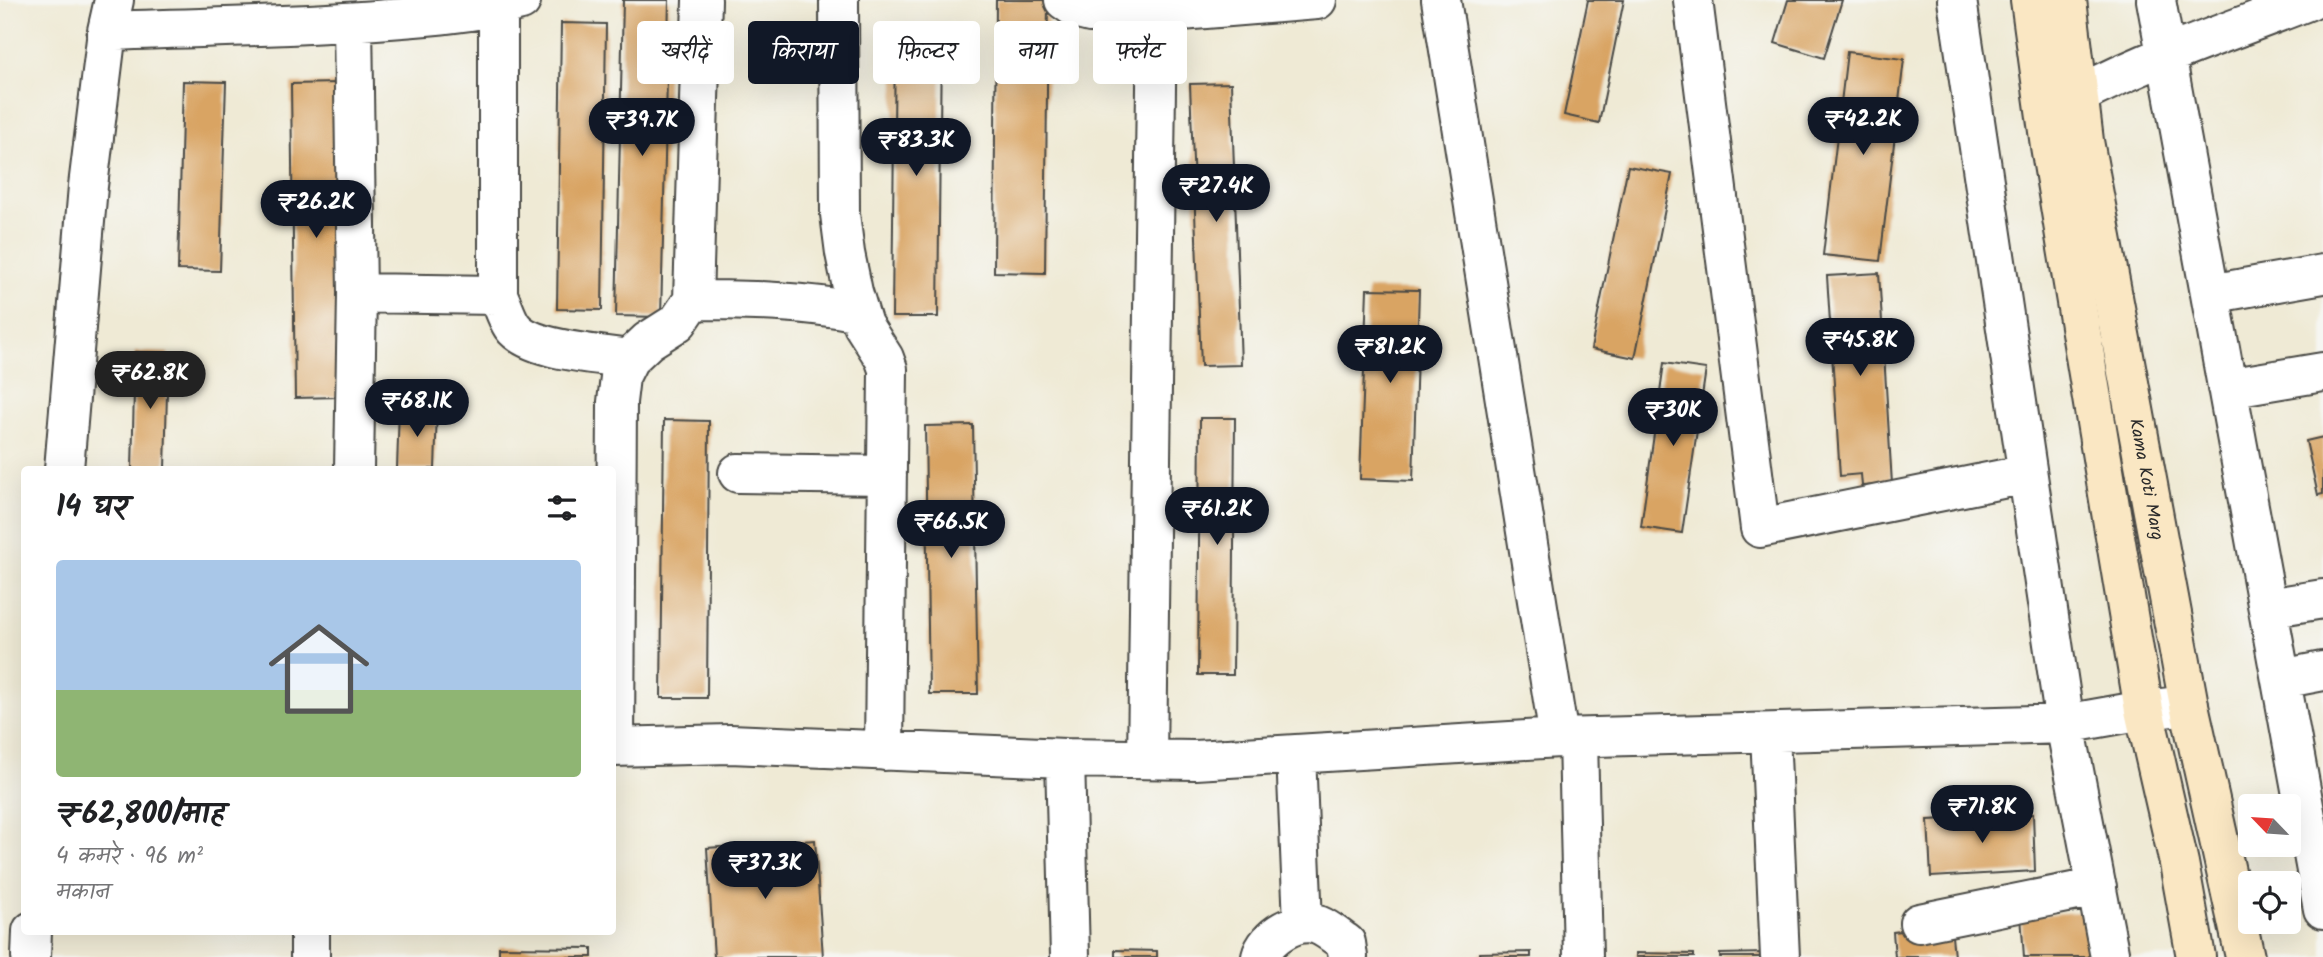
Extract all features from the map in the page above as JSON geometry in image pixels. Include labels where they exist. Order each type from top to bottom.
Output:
[{"type":"street","points":[[616,517],[617,402],[620,377],[629,359],[648,341],[678,321],[694,300],[702,0]]},
{"type":"street","points":[[839,0],[840,214],[845,253],[863,325],[888,369],[884,751]]},
{"type":"street","points":[[1065,0],[1078,10],[1090,13],[1157,13],[1317,0]]},
{"type":"street","points":[[1441,0],[1569,738],[1583,957]]},
{"type":"street","points":[[1693,0],[1760,528],[2027,474]]},
{"type":"street","points":[[1956,0],[2065,724],[2110,957]]},
{"type":"street","points":[[2031,0],[2046,114],[2144,710],[2179,863],[2196,957]]},
{"type":"street","name":"Kama Koti Marg","points":[[2067,0],[2084,141],[2189,705],[2245,957]]},
{"type":"street","points":[[2156,0],[2321,888]]},
{"type":"street","points":[[2046,114],[2078,95],[2167,56],[2310,0]]},
{"type":"street","points":[[64,466],[88,186],[110,15],[353,22],[424,16],[506,2],[498,295],[513,328],[527,339],[546,345],[629,359]]},
{"type":"street","points":[[1147,759],[1157,13]]},
{"type":"street","points":[[353,22],[357,293],[354,466]]},
{"type":"street","points":[[2210,295],[2323,274]]},
{"type":"street","points":[[357,293],[498,295]]},
{"type":"street","points":[[694,300],[752,300],[834,307],[859,312]]},
{"type":"street","points":[[2227,388],[2323,372]]},
{"type":"street","points":[[738,473],[887,475]]},
{"type":"street","points":[[2268,608],[2323,599]]},
{"type":"street","points":[[2281,679],[2323,671]]},
{"type":"street","points":[[616,747],[730,744],[1065,758],[1195,760],[1569,738],[2065,724],[2189,705]]},
{"type":"street","points":[[1770,733],[1780,957]]},
{"type":"street","points":[[1296,754],[1303,923]]},
{"type":"street","points":[[1065,758],[1070,957]]},
{"type":"street","points":[[1919,923],[2097,887]]},
{"type":"street","points":[[1261,957],[1263,949],[1272,937],[1303,923],[1316,924],[1346,943],[1349,957]]},
{"type":"street","points":[[31,957],[32,935]]},
{"type":"street","points":[[310,935],[310,957]]},
{"type":"building","points":[[623,0],[669,0],[668,21],[637,21],[637,84],[667,84],[661,317],[616,316]]},
{"type":"building","points":[[996,0],[1048,0],[1048,21],[996,21]]},
{"type":"building","points":[[1588,0],[1624,0],[1599,123],[1564,115]]},
{"type":"building","points":[[1788,0],[1842,0],[1824,58],[1775,43]]},
{"type":"building","points":[[561,23],[606,24],[602,310],[557,309]]},
{"type":"building","points":[[1847,52],[1904,59],[1880,261],[1823,255]]},
{"type":"building","points":[[183,81],[226,82],[220,271],[178,270]]},
{"type":"building","points":[[337,83],[340,397],[295,398],[291,84]]},
{"type":"building","points":[[1231,83],[1241,365],[1201,366],[1190,84]]},
{"type":"building","points":[[895,84],[941,84],[938,317],[892,317]]},
{"type":"building","points":[[995,84],[1047,84],[1045,273],[994,272]]},
{"type":"building","points":[[1628,166],[1672,174],[1635,358],[1591,349]]},
{"type":"building","points":[[1879,273],[1892,484],[1862,486],[1861,474],[1840,476],[1827,276]]},
{"type":"building","points":[[1367,289],[1419,290],[1413,481],[1360,479]]},
{"type":"building","points":[[135,352],[168,353],[165,466],[132,466]]},
{"type":"building","points":[[1664,363],[1706,369],[1682,533],[1641,527]]},
{"type":"building","points":[[399,409],[437,410],[435,466],[397,466]]},
{"type":"building","points":[[1200,418],[1235,418],[1233,675],[1198,675]]},
{"type":"building","points":[[664,420],[709,421],[707,698],[661,698]]},
{"type":"building","points":[[973,425],[978,694],[929,694],[925,426]]},
{"type":"building","points":[[2323,437],[2323,494],[2318,495],[2306,441]]},
{"type":"building","points":[[2033,814],[2035,871],[1931,877],[1928,820]]},
{"type":"building","points":[[815,840],[823,957],[714,957],[707,848]]},
{"type":"building","points":[[2093,911],[2096,957],[2024,957],[2021,916]]},
{"type":"building","points":[[1951,926],[1954,957],[1895,957],[1893,932]]},
{"type":"building","points":[[499,947],[592,948],[592,957],[499,957]]},
{"type":"building","points":[[1115,950],[1157,951],[1157,957],[1115,957]]},
{"type":"building","points":[[1531,952],[1531,957],[1479,957],[1479,953]]},
{"type":"building","points":[[1636,953],[1694,954],[1694,957],[1636,957]]},
{"type":"building","points":[[1765,953],[1765,957],[1720,957],[1720,954]]}]
